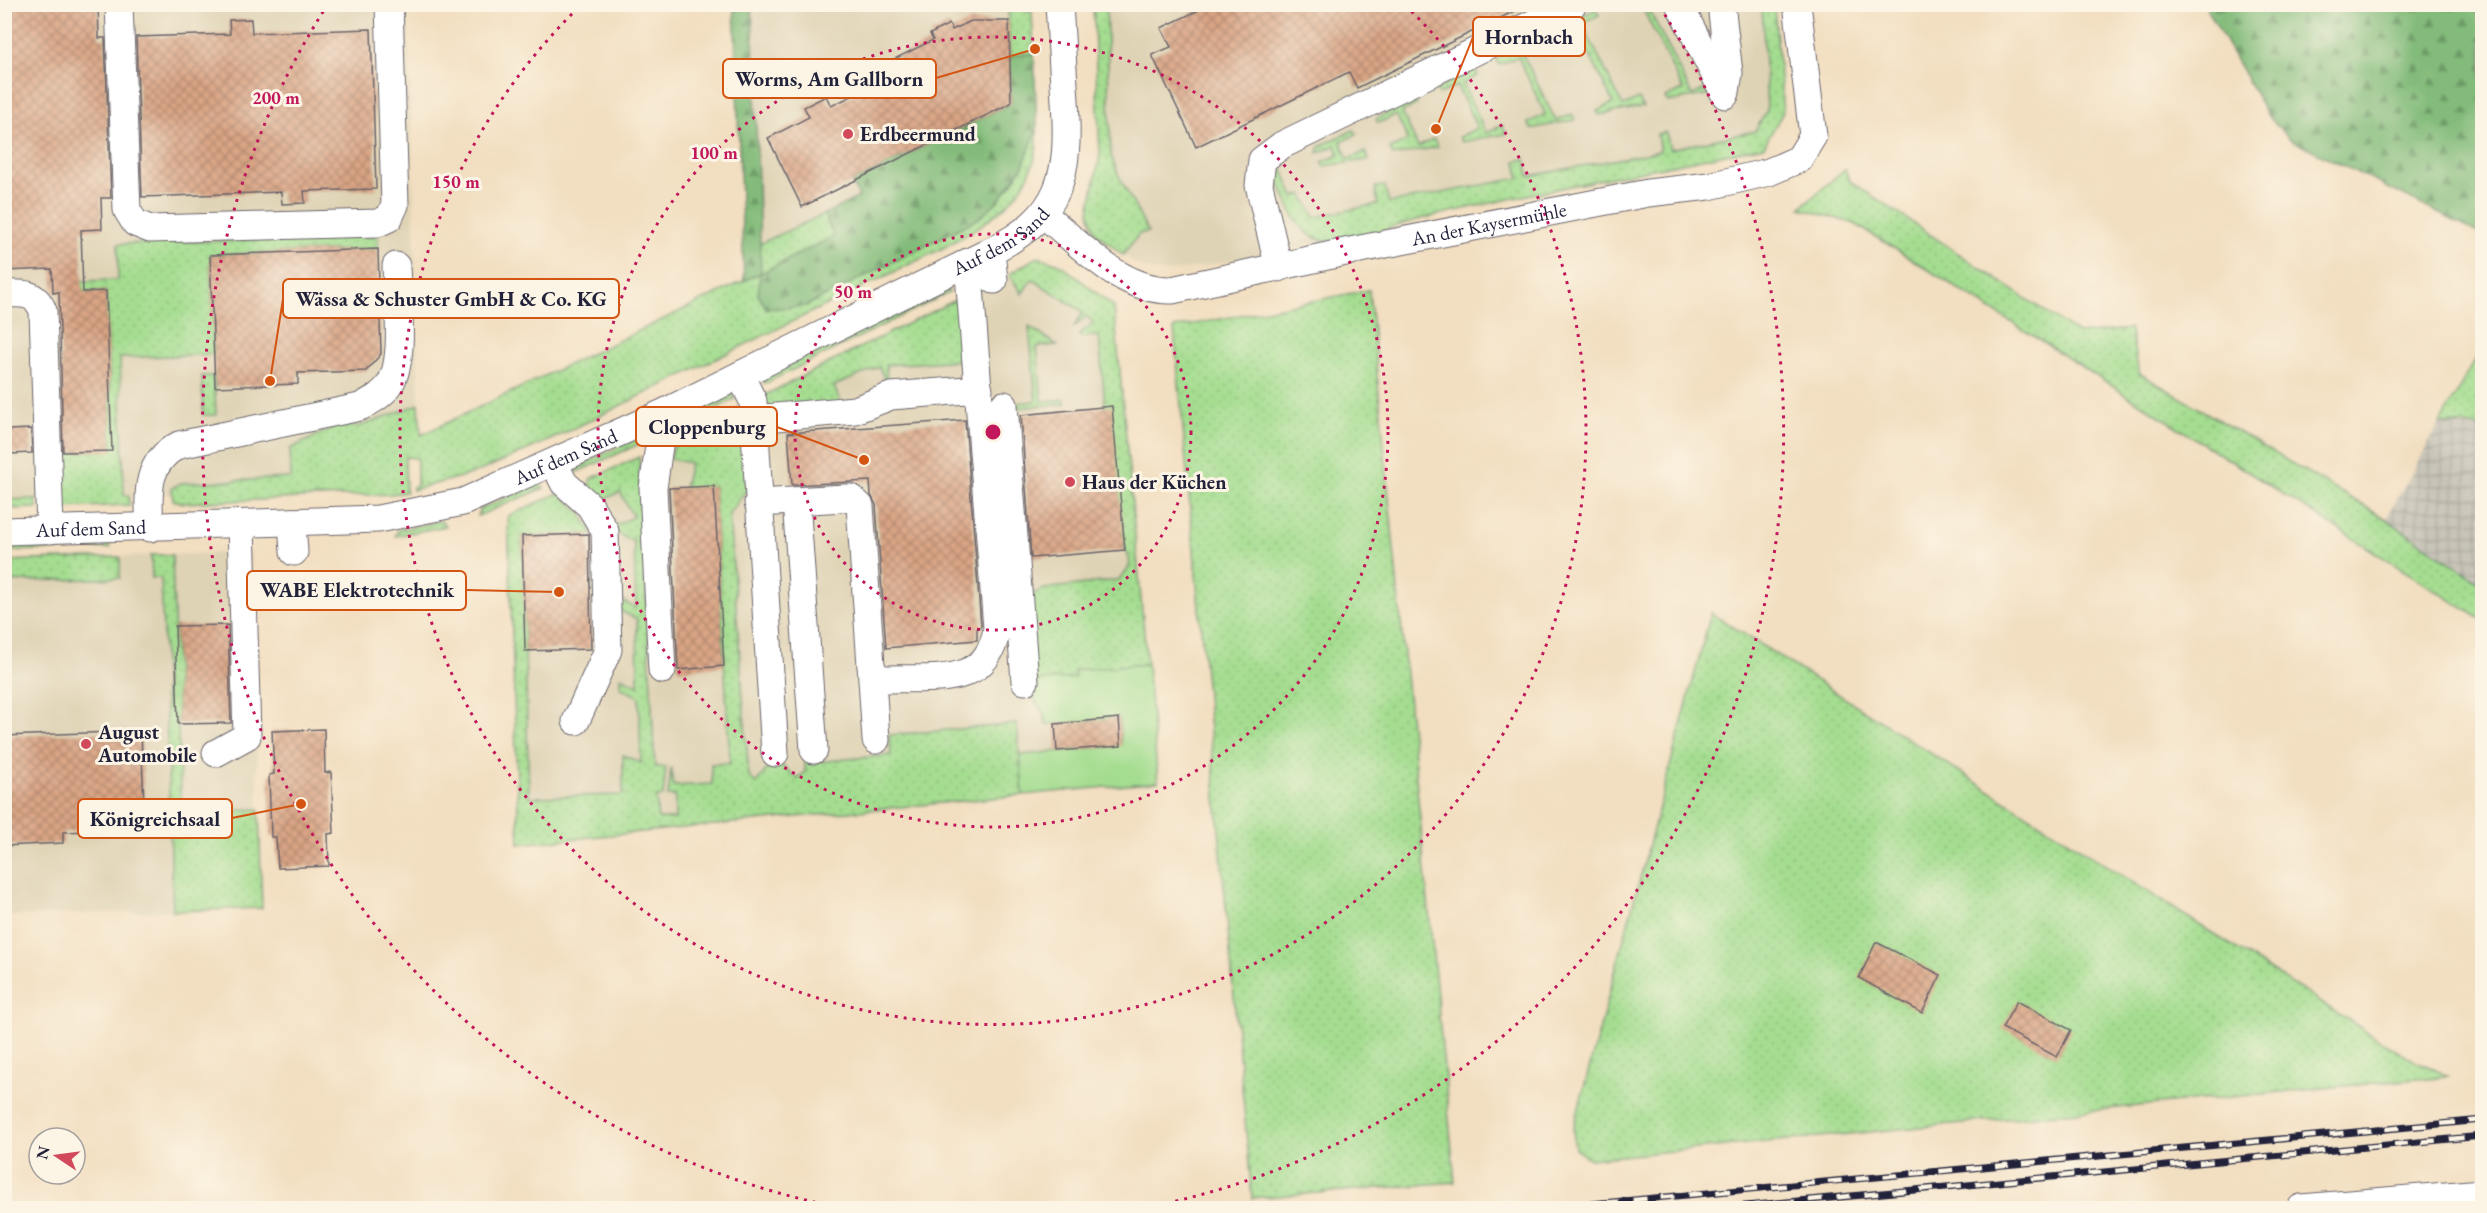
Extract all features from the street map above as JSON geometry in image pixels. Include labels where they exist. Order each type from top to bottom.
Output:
[{"type":"street","points":[[118,4],[127,210],[135,223],[150,229],[378,223],[389,218],[395,205],[389,4]]},
{"type":"street","name":"Auf dem Sand","points":[[4,531],[378,519],[434,510],[495,490],[659,415],[980,257],[1023,233],[1043,214],[1062,182],[1068,142],[1059,4]]},
{"type":"street","points":[[1279,268],[1260,185],[1262,160],[1282,146],[1573,4]]},
{"type":"street","points":[[1679,4],[1722,98],[1729,73],[1720,4]]},
{"type":"street","name":"An der Kaysermühle","points":[[1043,214],[1120,277],[1143,287],[1157,290],[1186,289],[1350,251],[1637,195],[1709,186],[1769,172],[1800,159],[1813,136],[1797,4]]},
{"type":"street","points":[[980,257],[994,280]]},
{"type":"street","points":[[871,666],[873,673],[885,680],[966,675],[987,659],[994,645],[997,628],[979,389],[980,257]]},
{"type":"street","points":[[150,528],[149,482],[153,470],[169,450],[179,445],[360,407],[383,392],[391,383],[398,357],[396,266]]},
{"type":"street","points":[[4,294],[30,294],[40,304],[43,311],[50,530]]},
{"type":"street","points":[[741,375],[753,401],[775,753]]},
{"type":"street","points":[[754,419],[855,410],[891,396],[979,389]]},
{"type":"street","points":[[1004,405],[1025,681]]},
{"type":"street","points":[[659,415],[660,439],[653,488],[662,670]]},
{"type":"street","points":[[554,463],[564,483],[590,506],[605,531],[608,650],[576,722]]},
{"type":"street","points":[[758,503],[851,498],[860,506],[876,740]]},
{"type":"street","points":[[796,501],[814,750]]},
{"type":"street","points":[[292,522],[294,552]]},
{"type":"street","points":[[216,753],[247,736],[241,524]]},
{"type":"street","points":[[2301,1209],[2482,1193]]},
{"type":"shaded area","points":[[4,5],[408,5],[420,435],[295,491],[5,500]]},
{"type":"shaded area","points":[[752,5],[1032,5],[1037,129],[760,273]]},
{"type":"shaded area","points":[[1093,5],[1774,5],[1783,112],[1764,146],[1420,219],[1351,238],[1172,272],[1156,271],[1141,267],[1123,255],[1095,232],[1091,223],[1091,200],[1100,154]]},
{"type":"shaded area","points":[[1037,257],[1060,264],[1114,307],[1158,782],[519,844],[508,516],[635,459],[1009,274]]},
{"type":"shaded area","points":[[2440,423],[2482,427],[2482,584],[2386,519]]},
{"type":"shaded area","name":"August Automobile","points":[[250,552],[262,908],[5,916],[4,561]]},
{"type":"green space","points":[[734,5],[752,5],[761,273],[834,236],[824,214],[859,197],[852,182],[1011,103],[1010,56],[1034,53],[1037,129],[1023,166],[999,200],[979,218],[806,306],[767,309],[758,295],[760,273],[744,281]]},
{"type":"green space","points":[[1008,5],[1026,5],[1026,12],[1032,12],[1034,53],[1010,56]]},
{"type":"green space","points":[[1093,5],[1106,5],[1111,155],[1118,174],[1148,232],[1139,234],[1123,255],[1095,232],[1089,212],[1100,154]]},
{"type":"green space","points":[[1641,5],[1647,5],[1692,95],[1708,88],[1711,94],[1668,102],[1665,98],[1683,90]]},
{"type":"green space","points":[[1762,5],[1774,5],[1783,112],[1764,146],[1421,219],[1355,238],[1329,241],[1318,239],[1303,229],[1292,212],[1277,176],[1281,165],[1294,197],[1302,194],[1315,217],[1378,204],[1375,187],[1385,186],[1389,203],[1519,178],[1516,161],[1526,159],[1529,176],[1660,151],[1657,134],[1666,132],[1670,149],[1755,131],[1767,110]]},
{"type":"green space","points":[[2205,5],[2470,5],[2482,19],[2482,235],[2290,139],[2268,116]]},
{"type":"green space","points":[[1596,9],[1599,15],[1582,23],[1623,106],[1639,99],[1643,107],[1599,115],[1597,111],[1613,103],[1576,27],[1561,35],[1557,28]]},
{"type":"green space","points":[[1536,39],[1539,46],[1523,55],[1556,121],[1572,114],[1575,120],[1531,129],[1528,123],[1545,114],[1518,57],[1499,65],[1496,58]]},
{"type":"green space","points":[[1475,69],[1478,75],[1463,84],[1486,133],[1502,125],[1506,134],[1462,142],[1459,137],[1477,128],[1457,86],[1439,94],[1436,89]]},
{"type":"green space","points":[[1415,99],[1417,104],[1402,112],[1418,147],[1434,139],[1438,147],[1393,156],[1390,149],[1408,140],[1396,115],[1378,123],[1376,119]]},
{"type":"green space","points":[[1037,129],[1036,151],[1031,171],[1022,187],[1010,202],[978,227],[943,248],[550,440],[475,473],[413,490],[413,487],[417,485],[417,458],[405,457],[406,492],[183,503],[173,500],[172,488],[181,483],[291,478],[290,449],[334,427],[361,426],[419,404],[421,435],[760,273],[759,244],[824,214],[834,236],[979,218],[1012,184],[1023,166]]},
{"type":"green space","points":[[1354,130],[1357,134],[1341,142],[1348,159],[1366,152],[1369,160],[1324,166],[1322,162],[1339,155],[1336,145],[1318,153],[1320,146]]},
{"type":"green space","points":[[1845,169],[1850,181],[2079,334],[2130,329],[2139,373],[2386,519],[2482,584],[2482,620],[1855,224],[1800,208]]},
{"type":"green space","points":[[378,236],[378,249],[210,255],[214,354],[120,358],[124,495],[129,496],[129,505],[61,508],[59,453],[112,450],[106,291],[77,292],[76,281],[118,280],[118,244]]},
{"type":"green space","points":[[1037,257],[1060,264],[1114,307],[1147,664],[1075,670],[1075,678],[1031,681],[1031,595],[1044,589],[1118,580],[1130,563],[1125,550],[1105,407],[1099,336],[1081,337],[1079,335],[1093,323],[1087,316],[1073,328],[1083,312],[1032,279],[1022,294],[1009,274]]},
{"type":"green space","points":[[945,288],[950,292],[764,384],[763,378]]},
{"type":"green space","points":[[1369,290],[1455,1182],[1252,1198],[1174,328]]},
{"type":"green space","points":[[959,298],[965,360],[886,365],[887,385],[879,367],[834,386],[841,404],[766,409],[765,395]]},
{"type":"green space","points":[[1029,327],[1057,345],[1037,347],[1042,401],[1065,399],[1065,404],[1016,408],[1016,403],[1036,401]]},
{"type":"green space","points":[[2482,348],[2482,427],[2440,423]]},
{"type":"green space","points":[[202,376],[214,376],[216,415],[203,415]]},
{"type":"green space","points":[[731,394],[735,399],[680,426],[680,419]]},
{"type":"green space","points":[[740,407],[747,489],[729,514],[749,777],[756,783],[769,767],[783,766],[798,779],[805,772],[805,763],[891,755],[889,735],[1017,724],[1023,795],[519,844],[508,516],[559,493],[579,511],[593,534],[522,536],[529,797],[623,795],[623,755],[641,763],[639,697],[621,688],[621,677],[638,685],[637,619],[618,610],[618,599],[636,608],[634,542],[616,533],[616,525],[633,517],[620,492],[604,500],[585,487],[592,483],[590,479],[639,457],[655,767],[666,767],[663,796],[656,797],[658,819],[675,819],[675,796],[668,796],[671,767],[673,786],[712,784],[711,764],[730,763],[714,486],[684,488],[690,463],[670,459],[676,439]]},
{"type":"green space","points":[[640,437],[646,441],[575,473],[576,467]]},
{"type":"green space","points":[[539,484],[544,488],[478,516],[480,509]]},
{"type":"green space","points":[[36,499],[37,508],[5,509],[4,500]]},
{"type":"green space","points":[[441,521],[446,526],[395,536],[398,530]]},
{"type":"green space","points":[[109,541],[110,548],[5,551],[4,545]]},
{"type":"green space","points":[[151,555],[172,555],[181,812],[259,809],[262,908],[173,911],[161,578],[152,578]]},
{"type":"green space","points":[[120,557],[120,578],[5,582],[5,561]]},
{"type":"green space","points":[[1711,613],[2397,1051],[2448,1076],[1590,1159],[1575,1149],[1573,1129]]},
{"type":"green space","points":[[1147,664],[1158,782],[1023,795],[1020,755],[1121,745],[1119,718],[1046,725],[1045,715],[1032,697],[1031,681],[1075,678],[1074,670]]},
{"type":"building","points":[[4,4],[98,4],[99,38],[105,38],[111,198],[101,198],[102,229],[81,230],[83,292],[106,291],[112,451],[63,452],[59,292],[53,293],[52,269],[4,271]]},
{"type":"building","points":[[1194,4],[1529,4],[1357,88],[1349,72],[1196,147],[1152,55],[1171,47],[1161,28],[1197,11]]},
{"type":"building","points":[[251,19],[252,33],[371,29],[376,189],[304,191],[305,203],[282,204],[281,192],[142,197],[136,37],[230,34],[229,20]]},
{"type":"building","points":[[971,21],[1009,21],[1011,103],[802,207],[768,138],[809,117],[804,107],[826,96],[831,106],[881,82],[874,69],[933,40],[930,34],[949,24],[952,30]]},
{"type":"building","points":[[378,249],[381,354],[366,371],[298,373],[298,384],[215,387],[210,255]]},
{"type":"building","name":"Haus der Küchen","points":[[1112,406],[1125,550],[1031,558],[1021,415]]},
{"type":"building","points":[[965,420],[981,626],[977,629],[977,640],[886,648],[876,505],[871,495],[870,481],[792,485],[788,433]]},
{"type":"building","points":[[31,429],[32,453],[10,454],[8,430]]},
{"type":"building","points":[[714,486],[724,666],[678,670],[669,488]]},
{"type":"building","points":[[589,534],[591,649],[525,651],[522,536]]},
{"type":"building","points":[[228,625],[231,723],[178,724],[175,626]]},
{"type":"building","points":[[1119,718],[1121,746],[1057,751],[1055,724]]},
{"type":"building","points":[[324,729],[325,773],[331,772],[334,833],[328,834],[329,866],[278,868],[276,837],[271,837],[269,775],[274,774],[272,731]]},
{"type":"building","points":[[141,731],[145,829],[63,832],[63,843],[4,846],[4,736]]},
{"type":"building","points":[[1876,942],[1941,975],[1922,1013],[1859,978]]},
{"type":"building","points":[[2017,1001],[2071,1030],[2057,1057],[2002,1028]]},
{"type":"railway","points":[[1549,1208],[2482,1120]]},
{"type":"railway","points":[[1725,1208],[2482,1136]]},
{"type":"place","name":"Worms, Am Gallborn","points":[[1035,49]]},
{"type":"place","name":"Hornbach","points":[[1436,129]]},
{"type":"place","name":"Erdbeermund","points":[[848,134]]},
{"type":"place","name":"Wässa & Schuster GmbH & Co. KG","points":[[270,381]]},
{"type":"place","name":"Cloppenburg","points":[[864,460]]},
{"type":"place","name":"Haus der Küchen","points":[[1070,482]]},
{"type":"place","name":"WABE Elektrotechnik","points":[[559,592]]},
{"type":"place","name":"August Automobile","points":[[86,744]]},
{"type":"place","name":"Königreichsaal","points":[[301,804]]}]
